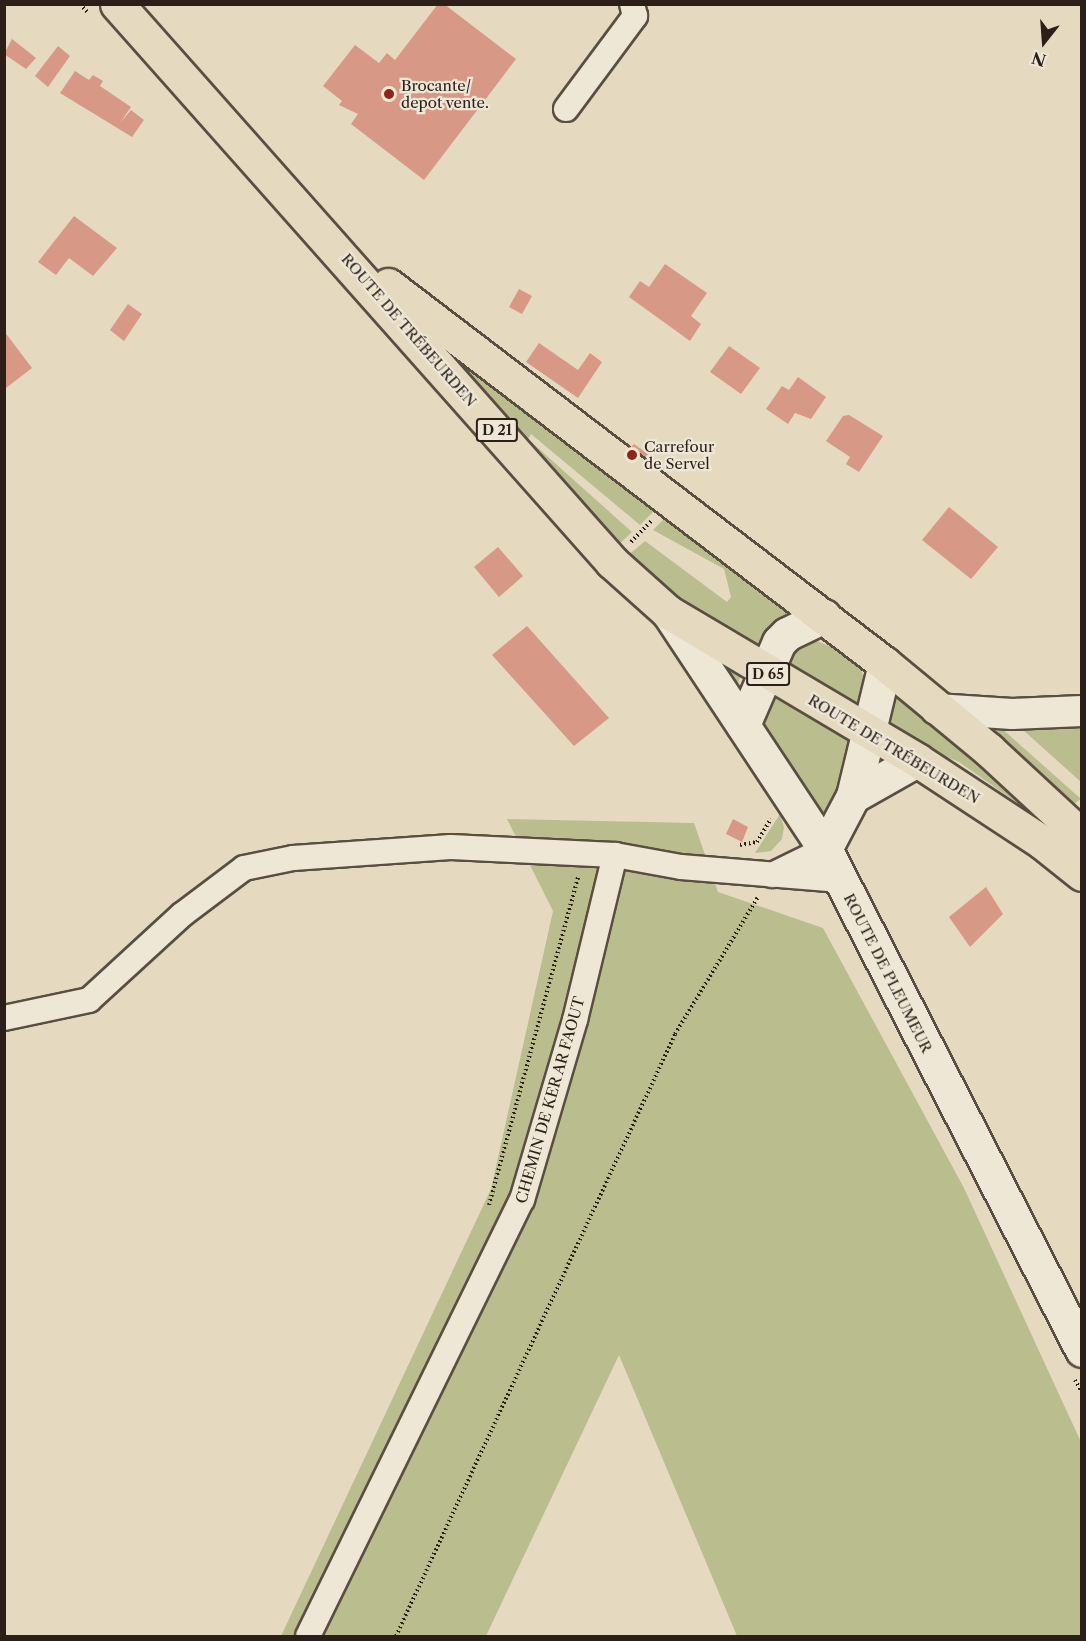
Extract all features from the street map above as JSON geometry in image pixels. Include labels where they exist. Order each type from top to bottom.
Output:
[{"type":"main road","name":"ROUTE DE TRÉBEURDEN","points":[[131,10],[612,562],[669,612],[766,673],[917,760],[1042,842],[1082,874]]},
{"type":"main road","name":"ROUTE DE TRÉBEURDEN","points":[[332,242],[824,615],[1077,824]]},
{"type":"main road","name":"ROUTE DE PLEUMEUR","points":[[669,612],[825,849],[1082,1350]]},
{"type":"main road","points":[[743,725],[779,642],[787,634],[824,615]]},
{"type":"main road","points":[[825,849],[853,796],[885,664]]},
{"type":"main road","points":[[853,796],[917,760]]},
{"type":"street","points":[[566,109],[635,16],[632,4]]},
{"type":"street","points":[[936,709],[1012,714],[1082,711]]},
{"type":"street","points":[[1042,842],[1077,824]]},
{"type":"street","points":[[4,1018],[89,1000],[183,914],[244,868],[293,858],[451,847],[603,855],[770,877],[840,880]]},
{"type":"street","points":[[770,877],[825,849]]},
{"type":"street","name":"CHEMIN DE KER AR FAOUT","points":[[308,1636],[522,1200],[574,1020],[603,855]]},
{"type":"path","points":[[612,562],[672,500]]},
{"type":"path","points":[[736,846],[757,842],[776,811]]},
{"type":"path","points":[[485,1214],[576,879],[603,855]]},
{"type":"path","points":[[396,1636],[675,1034],[770,877]]},
{"type":"green space","points":[[407,312],[658,507],[640,525],[531,434],[528,439],[632,532],[614,549]]},
{"type":"green space","points":[[668,515],[794,615],[766,636],[754,654],[702,621],[625,558],[645,541],[727,602],[731,597],[724,569],[653,530]]},
{"type":"green space","points":[[817,641],[836,649],[860,666],[865,682],[860,715],[788,669],[791,650]]},
{"type":"green space","points":[[713,654],[742,671],[735,693]]},
{"type":"green space","points":[[769,691],[857,737],[826,838],[763,729]]},
{"type":"green space","points":[[893,693],[983,762],[1037,812],[1030,812],[959,762],[886,732],[888,694]]},
{"type":"green space","points":[[969,726],[999,726],[1081,799],[1071,806]]},
{"type":"green space","points":[[1081,726],[1081,782],[1023,730],[1046,730]]},
{"type":"green space","points":[[780,814],[784,827],[782,839],[771,851],[755,853]]},
{"type":"green space","points":[[507,819],[694,823],[718,892],[823,928],[964,1188],[1081,1442],[1081,1636],[737,1636],[619,1355],[486,1636],[281,1636],[491,1189],[553,911]]},
{"type":"building","points":[[438,4],[444,4],[516,59],[424,180],[351,124],[358,114],[339,105],[342,101],[323,86],[355,45],[379,63],[387,53],[395,60]]},
{"type":"building","points":[[12,39],[36,58],[26,69],[4,54]]},
{"type":"building","points":[[58,46],[70,56],[48,87],[35,76]]},
{"type":"building","points":[[75,71],[89,80],[93,75],[103,81],[100,86],[131,107],[120,123],[131,110],[144,120],[132,137],[60,93]]},
{"type":"building","points":[[74,216],[117,248],[93,276],[69,258],[56,275],[38,262]]},
{"type":"building","points":[[665,264],[707,293],[691,316],[701,324],[690,341],[629,297],[640,281],[649,287]]},
{"type":"building","points":[[519,289],[532,296],[522,314],[509,307]]},
{"type":"building","points":[[128,304],[142,314],[124,341],[110,330]]},
{"type":"building","points":[[4,331],[32,368],[6,388],[4,386]]},
{"type":"building","points":[[539,343],[578,370],[590,353],[602,362],[578,398],[526,362]]},
{"type":"building","points":[[729,346],[760,368],[741,394],[710,372]]},
{"type":"building","points":[[798,377],[826,397],[811,419],[795,413],[788,424],[766,409],[782,386],[789,390]]},
{"type":"building","points":[[849,415],[883,436],[859,472],[846,464],[850,457],[826,441],[843,416]]},
{"type":"building","points":[[634,444],[648,454],[643,460],[629,450]]},
{"type":"building","points":[[949,507],[998,547],[971,579],[922,540]]},
{"type":"building","points":[[498,547],[523,576],[499,597],[474,567]]},
{"type":"building","points":[[527,626],[609,718],[574,746],[492,655]]},
{"type":"building","points":[[733,819],[748,827],[742,842],[726,834]]},
{"type":"building","points":[[986,887],[1003,914],[970,947],[949,917]]},
{"type":"place","name":"Brocante/ depot vente.","points":[[389,94]]},
{"type":"place","name":"Carrefour de Servel","points":[[632,455]]}]
